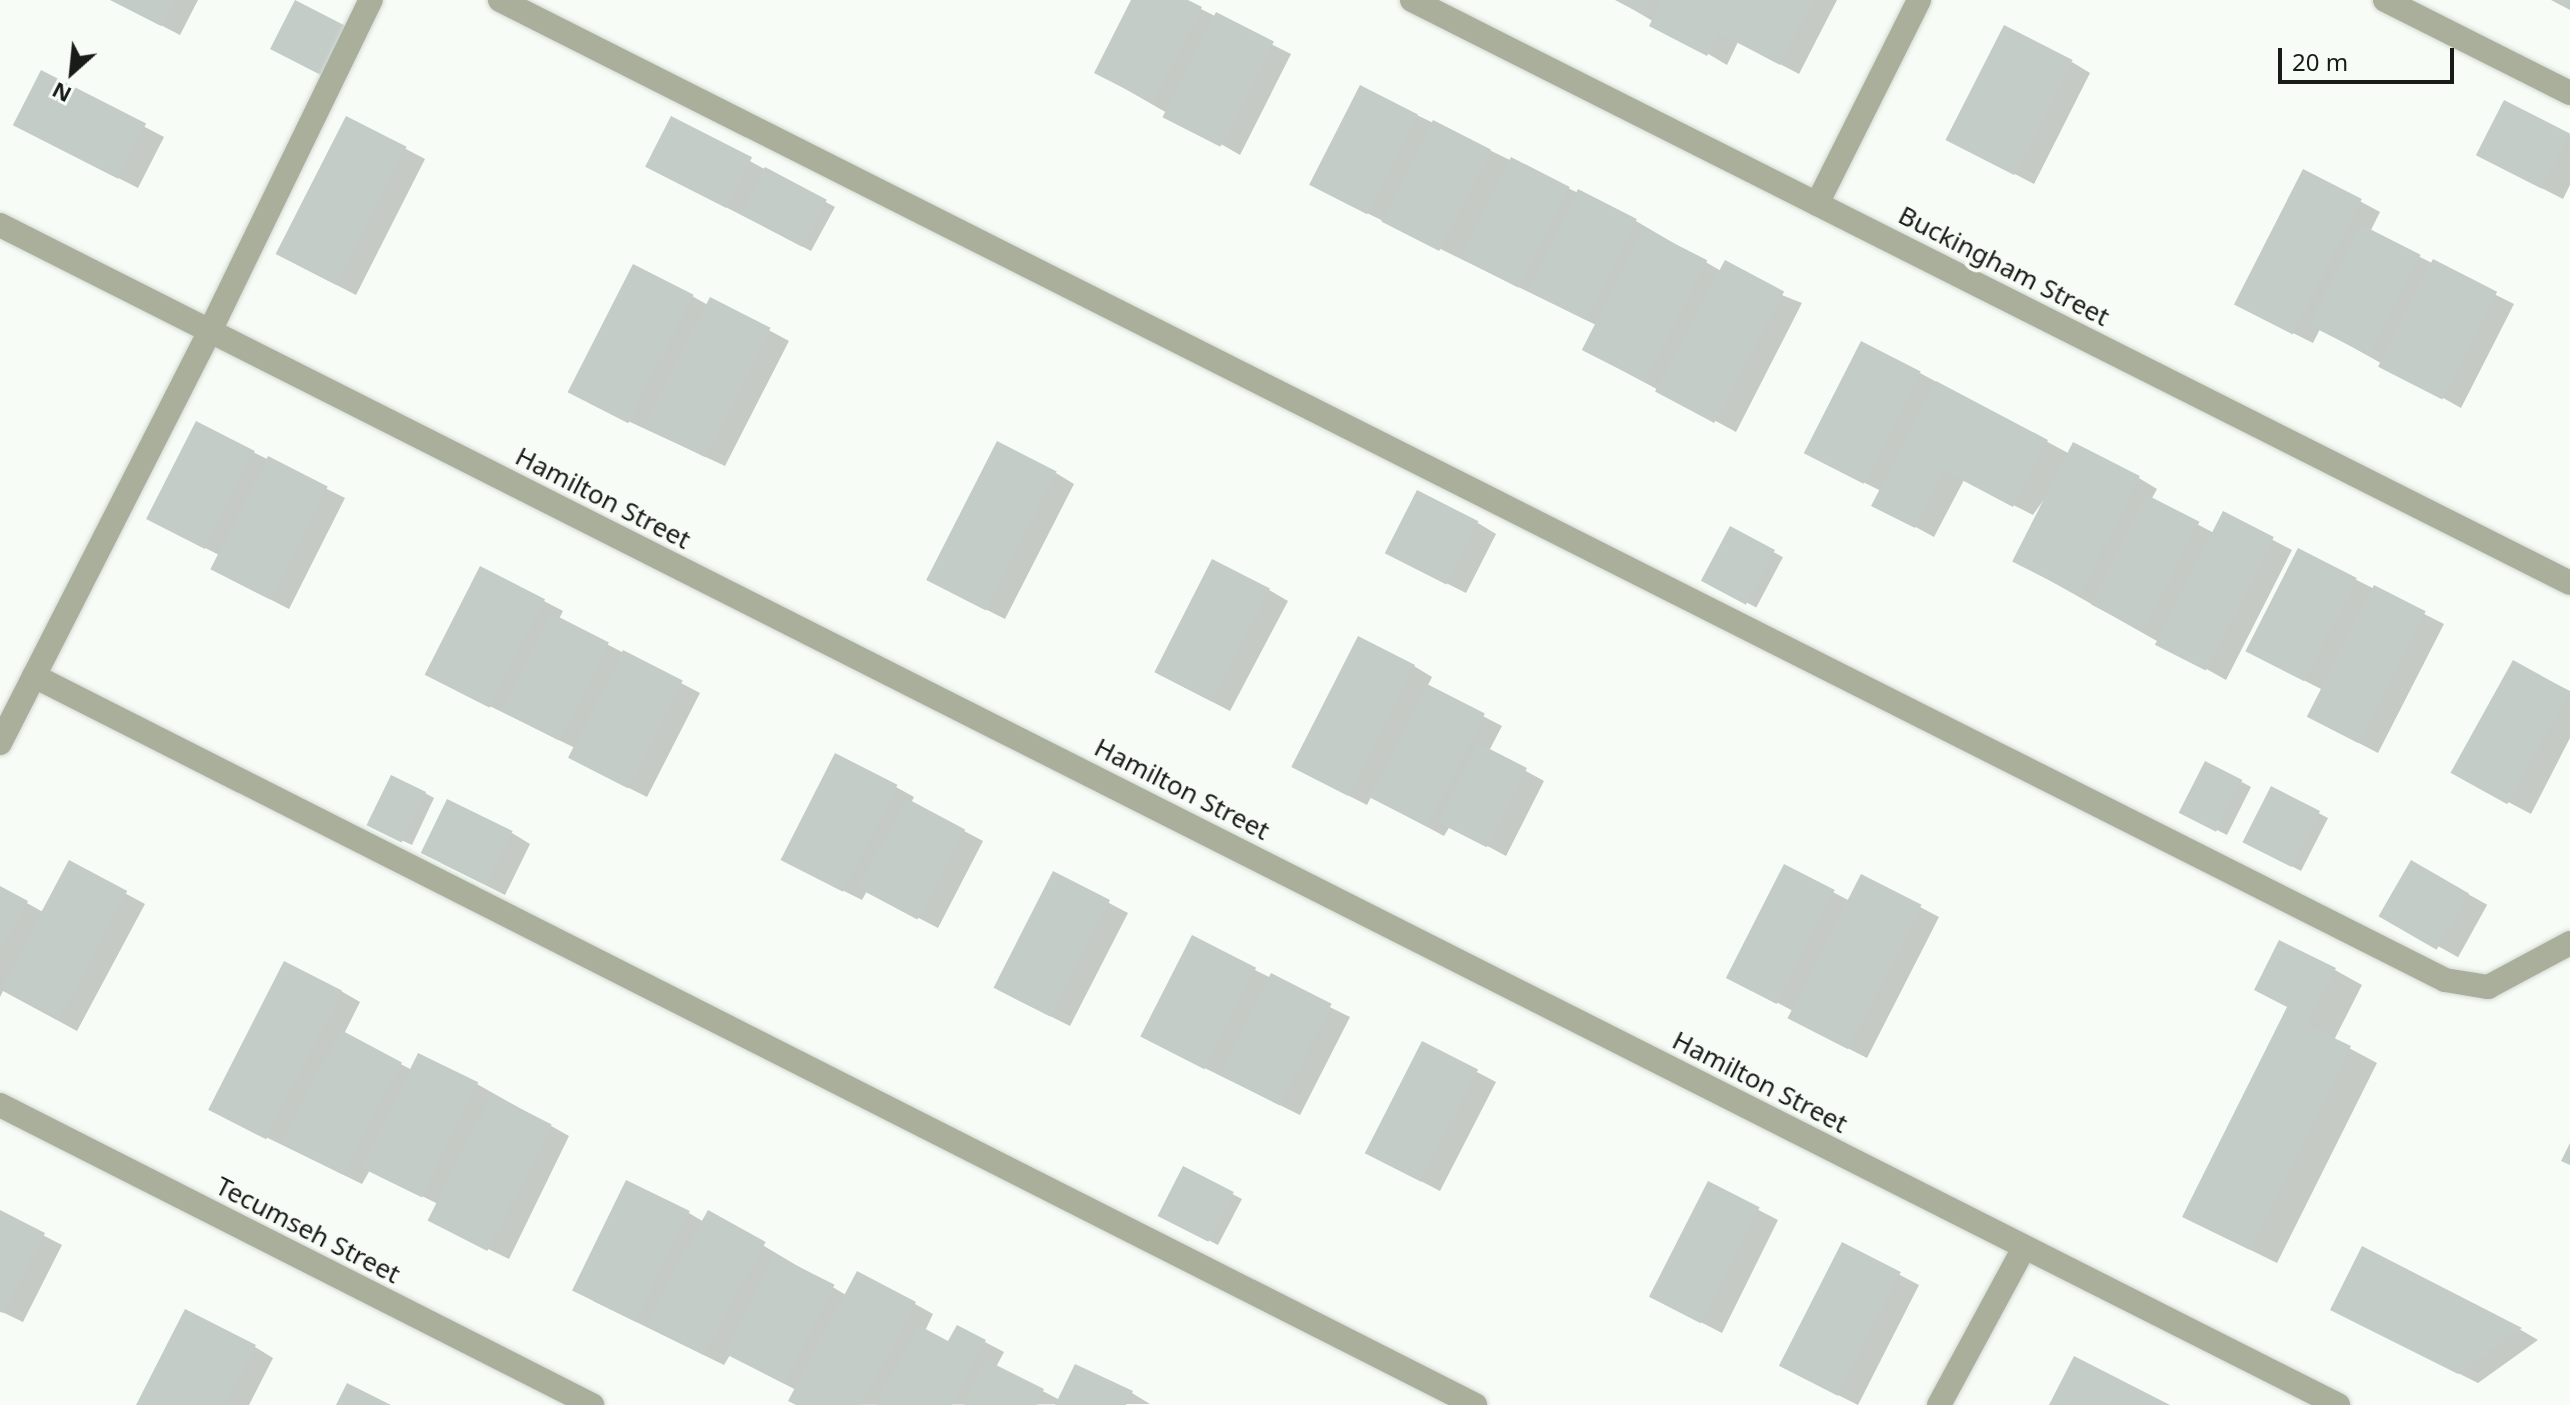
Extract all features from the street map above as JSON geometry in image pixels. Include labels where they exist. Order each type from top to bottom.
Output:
[{"type":"street","points":[[0,743],[210,331],[371,0]]},
{"type":"street","points":[[500,0],[2445,980],[2488,987],[2570,943]]},
{"type":"street","name":"Buckingham Street","points":[[1412,0],[2570,583]]},
{"type":"street","points":[[1817,204],[1919,0]]},
{"type":"street","points":[[2385,0],[2570,93]]},
{"type":"street","name":"Hamilton Street","points":[[0,225],[2338,1405]]},
{"type":"street","points":[[34,676],[1475,1405]]},
{"type":"street","name":"Tecumseh Street","points":[[0,1105],[592,1405]]},
{"type":"street","points":[[1939,1405],[2024,1248]]},
{"type":"building","points":[[110,0],[174,0],[161,26]]},
{"type":"building","points":[[295,0],[346,26],[321,75],[270,49]]},
{"type":"building","points":[[1131,0],[1188,0],[1202,7],[1153,103],[1094,73]]},
{"type":"building","points":[[1615,0],[1649,0],[1642,14]]},
{"type":"building","points":[[1662,0],[1813,0],[1780,65],[1719,33],[1707,56],[1649,26]]},
{"type":"building","points":[[2551,0],[2570,0],[2570,10]]},
{"type":"building","points":[[1216,12],[1274,42],[1220,147],[1162,117]]},
{"type":"building","points":[[2004,25],[2073,60],[2014,175],[1945,140]]},
{"type":"building","points":[[41,70],[146,124],[118,179],[13,125]]},
{"type":"building","points":[[1360,85],[1418,115],[1367,214],[1309,185]]},
{"type":"building","points":[[2504,100],[2570,134],[2542,189],[2476,155]]},
{"type":"building","points":[[346,116],[407,147],[336,285],[276,254]]},
{"type":"building","points":[[671,116],[752,157],[726,208],[645,167]]},
{"type":"building","points":[[1433,120],[1491,150],[1439,251],[1381,222]]},
{"type":"building","points":[[1511,157],[1570,187],[1519,288],[1460,258]]},
{"type":"building","points":[[765,167],[827,200],[802,247],[740,214]]},
{"type":"building","points":[[2303,169],[2362,199],[2293,334],[2234,304]]},
{"type":"building","points":[[1578,189],[1637,219],[1586,320],[1527,290]]},
{"type":"building","points":[[2360,224],[2421,255],[2369,356],[2309,325]]},
{"type":"building","points":[[1644,228],[1707,260],[1645,382],[1582,350]]},
{"type":"building","points":[[2433,259],[2497,292],[2442,399],[2378,367]]},
{"type":"building","points":[[1725,260],[1784,291],[1714,423],[1655,392]]},
{"type":"building","points":[[633,264],[694,295],[628,423],[568,392]]},
{"type":"building","points":[[710,297],[771,328],[705,457],[644,426]]},
{"type":"building","points":[[1861,341],[1921,371],[1863,484],[1804,453]]},
{"type":"building","points":[[1936,381],[2048,440],[2013,507],[1945,471],[1915,528],[1871,506]]},
{"type":"building","points":[[196,421],[255,451],[205,549],[146,519]]},
{"type":"building","points":[[997,441],[1057,471],[986,610],[926,580]]},
{"type":"building","points":[[2073,442],[2140,476],[2079,595],[2012,561]]},
{"type":"building","points":[[268,456],[328,486],[270,600],[210,569]]},
{"type":"building","points":[[1417,490],[1478,521],[1446,585],[1385,553]]},
{"type":"building","points":[[2147,495],[2200,522],[2144,631],[2091,605]]},
{"type":"building","points":[[2223,511],[2274,537],[2206,671],[2155,645]]},
{"type":"building","points":[[1730,526],[1775,550],[1746,605],[1701,581]]},
{"type":"building","points":[[2298,548],[2357,578],[2304,681],[2245,651]]},
{"type":"building","points":[[1212,559],[1270,589],[1212,702],[1154,672]]},
{"type":"building","points":[[480,566],[545,599],[490,708],[425,675]]},
{"type":"building","points":[[2374,585],[2426,611],[2358,743],[2307,717]]},
{"type":"building","points":[[551,613],[609,643],[559,741],[501,711]]},
{"type":"building","points":[[1358,636],[1415,665],[1348,796],[1291,767]]},
{"type":"building","points":[[623,650],[683,680],[628,788],[568,758]]},
{"type":"building","points":[[2513,660],[2570,692],[2507,804],[2450,773]]},
{"type":"building","points":[[1427,684],[1485,714],[1427,827],[1369,797]]},
{"type":"building","points":[[1478,743],[1527,768],[1487,847],[1438,822]]},
{"type":"building","points":[[835,753],[897,785],[843,892],[781,860]]},
{"type":"building","points":[[2205,761],[2242,780],[2216,832],[2179,813]]},
{"type":"building","points":[[391,775],[426,792],[402,842],[366,825]]},
{"type":"building","points":[[2271,786],[2320,811],[2291,867],[2242,842]]},
{"type":"building","points":[[906,798],[965,829],[917,920],[858,888]]},
{"type":"building","points":[[447,799],[513,831],[486,885],[421,853]]},
{"type":"building","points":[[69,860],[127,891],[59,1019],[1,988]]},
{"type":"building","points":[[2411,860],[2469,894],[2437,950],[2378,916]]},
{"type":"building","points":[[1784,864],[1835,890],[1777,1004],[1726,978]]},
{"type":"building","points":[[1053,871],[1110,900],[1051,1017],[994,988]]},
{"type":"building","points":[[1861,874],[1922,905],[1848,1049],[1787,1018]]},
{"type":"building","points":[[0,886],[28,901],[0,952]]},
{"type":"building","points":[[1192,935],[1256,968],[1204,1069],[1140,1037]]},
{"type":"building","points":[[2279,940],[2336,968],[2307,1025],[2351,1046],[2250,1250],[2182,1217],[2287,1007],[2254,990]]},
{"type":"building","points":[[284,961],[342,991],[266,1139],[208,1110]]},
{"type":"building","points":[[1271,973],[1332,1004],[1280,1105],[1219,1075]]},
{"type":"building","points":[[341,1030],[402,1062],[342,1175],[281,1142]]},
{"type":"building","points":[[1422,1041],[1478,1070],[1421,1182],[1365,1153]]},
{"type":"building","points":[[418,1053],[478,1082],[422,1197],[362,1168]]},
{"type":"building","points":[[492,1094],[552,1124],[487,1251],[428,1221]]},
{"type":"building","points":[[2570,1143],[2570,1165],[2561,1161]]},
{"type":"building","points":[[1183,1166],[1234,1192],[1208,1242],[1158,1216]]},
{"type":"building","points":[[626,1180],[690,1211],[636,1322],[572,1291]]},
{"type":"building","points":[[1708,1181],[1760,1207],[1701,1323],[1649,1297]]},
{"type":"building","points":[[0,1210],[45,1233],[4,1313],[0,1312]]},
{"type":"building","points":[[708,1210],[766,1242],[703,1355],[645,1323]]},
{"type":"building","points":[[1842,1242],[1901,1272],[1838,1396],[1779,1366]]},
{"type":"building","points":[[2362,1246],[2522,1328],[2458,1374],[2330,1310]]},
{"type":"building","points":[[774,1254],[835,1285],[784,1384],[724,1353]]},
{"type":"building","points":[[857,1271],[916,1302],[861,1405],[796,1405],[788,1401]]},
{"type":"building","points":[[185,1309],[256,1345],[225,1405],[136,1405]]},
{"type":"building","points":[[918,1325],[948,1341],[957,1325],[986,1340],[952,1405],[876,1405]]},
{"type":"building","points":[[2074,1356],[2170,1405],[2049,1405]]},
{"type":"building","points":[[986,1360],[1044,1389],[1037,1405],[964,1405]]},
{"type":"building","points":[[1075,1364],[1133,1391],[1126,1405],[1055,1405]]},
{"type":"building","points":[[347,1383],[391,1405],[336,1405]]}]
